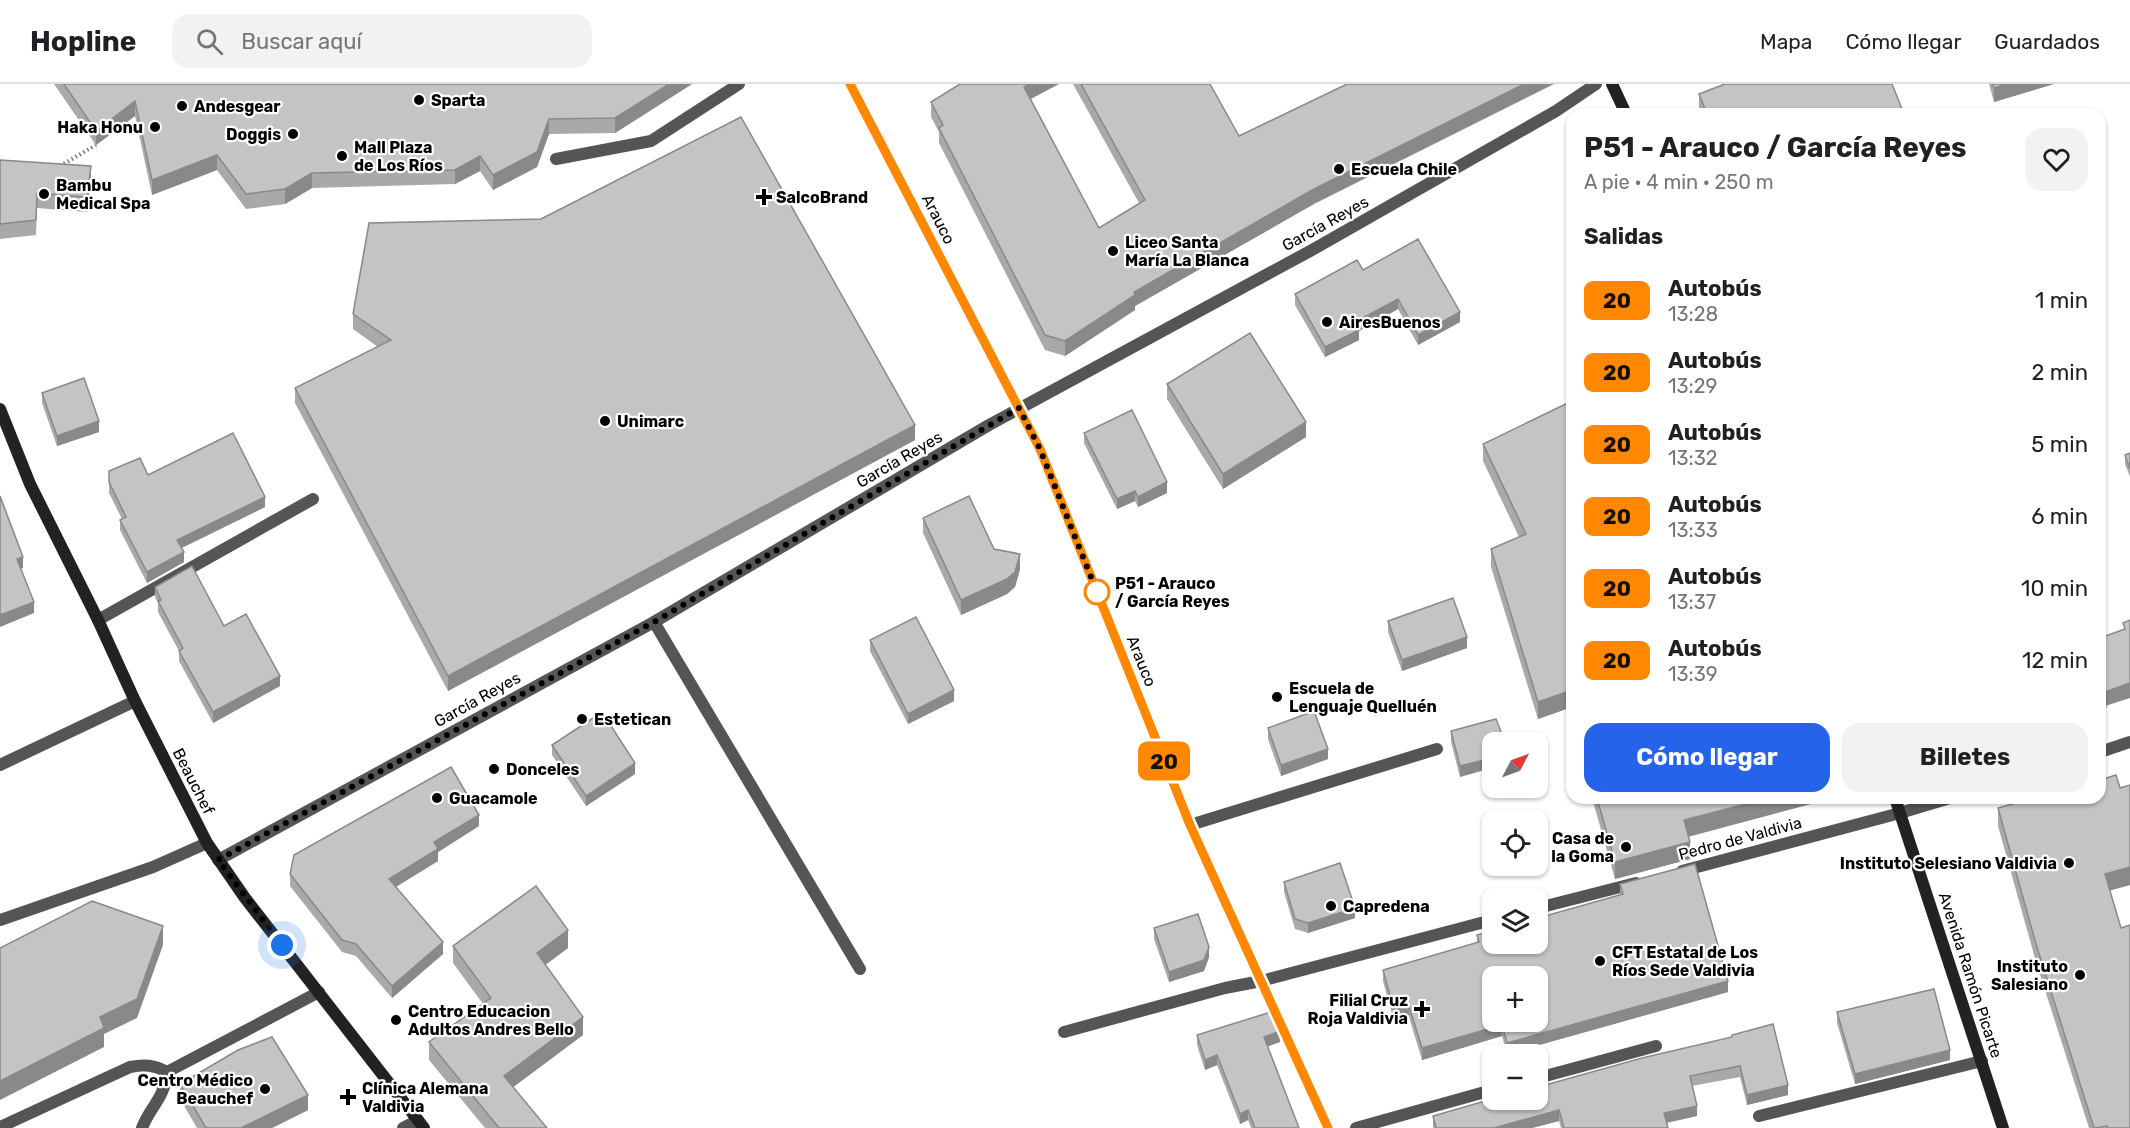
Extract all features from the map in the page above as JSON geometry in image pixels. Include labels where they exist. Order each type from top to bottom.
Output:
[{"type":"main road","points":[[1612,84],[1623,108]]},
{"type":"main road","name":"Beauchef","points":[[0,409],[30,484],[207,843],[244,898],[421,1124]]},
{"type":"main road","name":"Avenida Ramón Picarte","points":[[1897,804],[2003,1128]]},
{"type":"street","points":[[556,159],[651,141],[739,84]]},
{"type":"street","name":"Arauco","points":[[850,84],[1040,449],[1190,825],[1328,1128]]},
{"type":"street","name":"García Reyes","points":[[218,860],[654,622],[1019,408],[1312,250],[1556,111],[1596,84]]},
{"type":"street","points":[[98,620],[314,499]]},
{"type":"street","points":[[654,622],[860,969]]},
{"type":"street","points":[[0,765],[135,701]]},
{"type":"street","points":[[2106,750],[2130,742]]},
{"type":"street","points":[[1190,825],[1437,749]]},
{"type":"street","name":"Pedro de Valdivia","points":[[1674,873],[1930,804]]},
{"type":"street","points":[[0,920],[153,867],[207,843]]},
{"type":"street","points":[[1548,905],[1651,879]]},
{"type":"street","points":[[1064,1032],[1225,988],[1261,981],[1482,923]]},
{"type":"street","points":[[167,1072],[319,992]]},
{"type":"street","points":[[1548,1075],[1656,1046]]},
{"type":"street","points":[[1759,1116],[1982,1061]]},
{"type":"street","points":[[0,1127],[130,1067],[144,1064],[156,1066],[167,1072]]},
{"type":"street","points":[[142,1128],[146,1117],[158,1102],[165,1087],[167,1072]]},
{"type":"street","points":[[1356,1128],[1482,1093]]},
{"type":"street","points":[[403,1128],[421,1124]]},
{"type":"path","points":[[57,168],[96,146]]},
{"type":"building","name":"Mall Plaza de Los Ríos","points":[[64,84],[669,84],[615,118],[549,119],[537,152],[493,175],[480,156],[455,170],[312,173],[285,189],[246,194],[217,155],[152,180],[135,101],[96,131]]},
{"type":"building","name":"Liceo Santa María La Blanca","points":[[960,84],[1030,84],[1024,87],[1099,228],[1145,200],[1081,84],[1210,84],[1239,136],[1347,84],[1524,84],[1314,189],[1134,292],[1135,295],[1065,341],[1045,335],[939,128],[943,125],[931,102]]},
{"type":"building","points":[[1725,84],[1892,84],[1902,108],[1705,108],[1699,94]]},
{"type":"building","points":[[1993,84],[2007,84],[1994,88]]},
{"type":"building","name":"Unimarc","points":[[741,117],[915,425],[448,676],[295,388],[391,340],[353,314],[369,223],[541,219]]},
{"type":"building","name":"Bambu Medical Spa","points":[[0,160],[91,166],[87,197],[37,193],[36,220],[0,224]]},
{"type":"building","points":[[1418,239],[1460,312],[1418,335],[1398,299],[1355,322],[1359,330],[1325,347],[1295,294],[1357,260],[1363,270]]},
{"type":"building","points":[[1250,333],[1306,422],[1223,474],[1167,384]]},
{"type":"building","points":[[84,378],[99,421],[57,436],[42,393]]},
{"type":"building","points":[[1566,404],[1566,692],[1538,702],[1491,549],[1526,534],[1483,444]]},
{"type":"building","points":[[1132,410],[1167,482],[1138,497],[1135,491],[1117,499],[1084,433]]},
{"type":"building","points":[[233,433],[265,497],[177,540],[184,552],[147,572],[120,520],[126,517],[109,482],[109,471],[140,458],[148,475]]},
{"type":"building","points":[[2130,453],[2130,469],[2125,455]]},
{"type":"building","points":[[0,496],[23,557],[17,559],[34,602],[0,615]]},
{"type":"building","points":[[969,496],[994,549],[1020,554],[1015,572],[1007,579],[961,600],[923,518]]},
{"type":"building","points":[[192,566],[224,626],[246,614],[280,676],[213,712],[179,651],[183,648],[158,601],[161,600],[155,587]]},
{"type":"building","points":[[1453,598],[1467,637],[1402,660],[1388,621]]},
{"type":"building","points":[[916,617],[954,690],[908,714],[870,640]]},
{"type":"building","points":[[2130,620],[2130,683],[2106,692],[2106,636],[2125,629],[2123,623]]},
{"type":"building","points":[[1314,711],[1328,749],[1281,765],[1268,728]]},
{"type":"building","points":[[602,712],[635,763],[586,796],[552,745]]},
{"type":"building","points":[[1496,719],[1501,732],[1482,732],[1482,760],[1460,766],[1451,731]]},
{"type":"building","points":[[451,767],[479,815],[434,842],[438,849],[389,879],[443,942],[392,986],[356,944],[342,940],[290,874],[294,855]]},
{"type":"building","name":"Instituto Salesiano","points":[[2116,775],[2120,788],[2130,785],[2130,867],[2105,874],[2121,928],[2130,925],[2130,1128],[2108,1128],[2107,1126],[2094,1128],[2036,944],[1998,808],[2012,804],[2106,804],[2106,778]]},
{"type":"building","points":[[1599,804],[1746,804],[1684,820],[1690,842],[1615,862]]},
{"type":"building","name":"Capredena","points":[[1340,863],[1355,908],[1308,923],[1295,919],[1284,882]]},
{"type":"building","name":"CFT Estatal de Los Ríos Sede Valdivia","points":[[1695,864],[1728,981],[1548,1031],[1548,966],[1482,966],[1482,1031],[1422,1048],[1409,1006],[1394,1010],[1383,970],[1479,942],[1477,935],[1482,934],[1482,954],[1548,954],[1548,915],[1623,894],[1620,884]]},
{"type":"building","points":[[536,886],[568,930],[537,953],[583,1017],[504,1076],[547,1128],[499,1128],[429,1042],[491,998],[453,946]]},
{"type":"building","points":[[92,901],[163,926],[137,999],[100,1017],[104,1028],[0,1081],[0,948]]},
{"type":"building","points":[[1198,914],[1209,947],[1204,960],[1169,972],[1154,928]]},
{"type":"building","points":[[1934,989],[1950,1050],[1855,1074],[1837,1012]]},
{"type":"building","points":[[1271,1012],[1280,1031],[1264,1037],[1299,1128],[1255,1128],[1248,1110],[1240,1114],[1217,1055],[1205,1060],[1197,1035]]},
{"type":"building","points":[[1773,1024],[1788,1085],[1747,1095],[1740,1066],[1690,1076],[1697,1106],[1664,1113],[1668,1128],[1564,1128],[1559,1110],[1494,1128],[1436,1128],[1433,1116],[1482,1102],[1482,1110],[1548,1110],[1548,1084],[1642,1058],[1732,1037],[1732,1035]]},
{"type":"building","name":"CFT Estatal de Los Ríos Sede Valdivia","points":[[1504,1032],[1546,1032],[1507,1043]]},
{"type":"building","name":"Centro Médico Beauchef","points":[[272,1037],[308,1095],[241,1128],[206,1128],[180,1084],[238,1050]]},
{"type":"bus line","name":"20","points":[[850,84],[1040,449],[1190,825],[1328,1128]]},
{"type":"place","name":"Sparta","points":[[419,100]]},
{"type":"place","name":"Andesgear","points":[[182,106]]},
{"type":"place","name":"Haka Honu","points":[[155,127]]},
{"type":"place","name":"Doggis","points":[[293,134]]},
{"type":"place","name":"Mall Plaza de Los Ríos","points":[[342,156]]},
{"type":"place","name":"Escuela Chile","points":[[1339,169]]},
{"type":"place","name":"Bambu Medical Spa","points":[[44,194]]},
{"type":"place","name":"SalcoBrand","points":[[764,197]]},
{"type":"place","name":"Liceo Santa María La Blanca","points":[[1113,251]]},
{"type":"place","name":"AiresBuenos","points":[[1327,322]]},
{"type":"place","name":"Unimarc","points":[[605,421]]},
{"type":"place","name":"P51 - Arauco / García Reyes","points":[[1097,592]]},
{"type":"place","name":"Escuela de Lenguaje Quelluén","points":[[1277,697]]},
{"type":"place","name":"Estetican","points":[[582,719]]},
{"type":"place","name":"Donceles","points":[[494,769]]},
{"type":"place","name":"Guacamole","points":[[437,798]]},
{"type":"place","name":"Casa de la Goma","points":[[1626,847]]},
{"type":"place","name":"Instituto Selesiano Valdivia","points":[[2069,863]]},
{"type":"place","name":"Capredena","points":[[1331,906]]},
{"type":"place","name":"CFT Estatal de Los Ríos Sede Valdivia","points":[[1600,961]]},
{"type":"place","name":"Instituto Salesiano","points":[[2080,975]]},
{"type":"place","name":"Filial Cruz Roja Valdivia","points":[[1422,1009]]},
{"type":"place","name":"Centro Educacion Adultos Andres Bello","points":[[396,1020]]},
{"type":"place","name":"Centro Médico Beauchef","points":[[265,1089]]},
{"type":"place","name":"Clínica Alemana Valdivia","points":[[348,1097]]},
{"type":"route","points":[[282,945],[244,898],[218,860],[654,622],[1019,408],[1040,449],[1097,592]]}]
